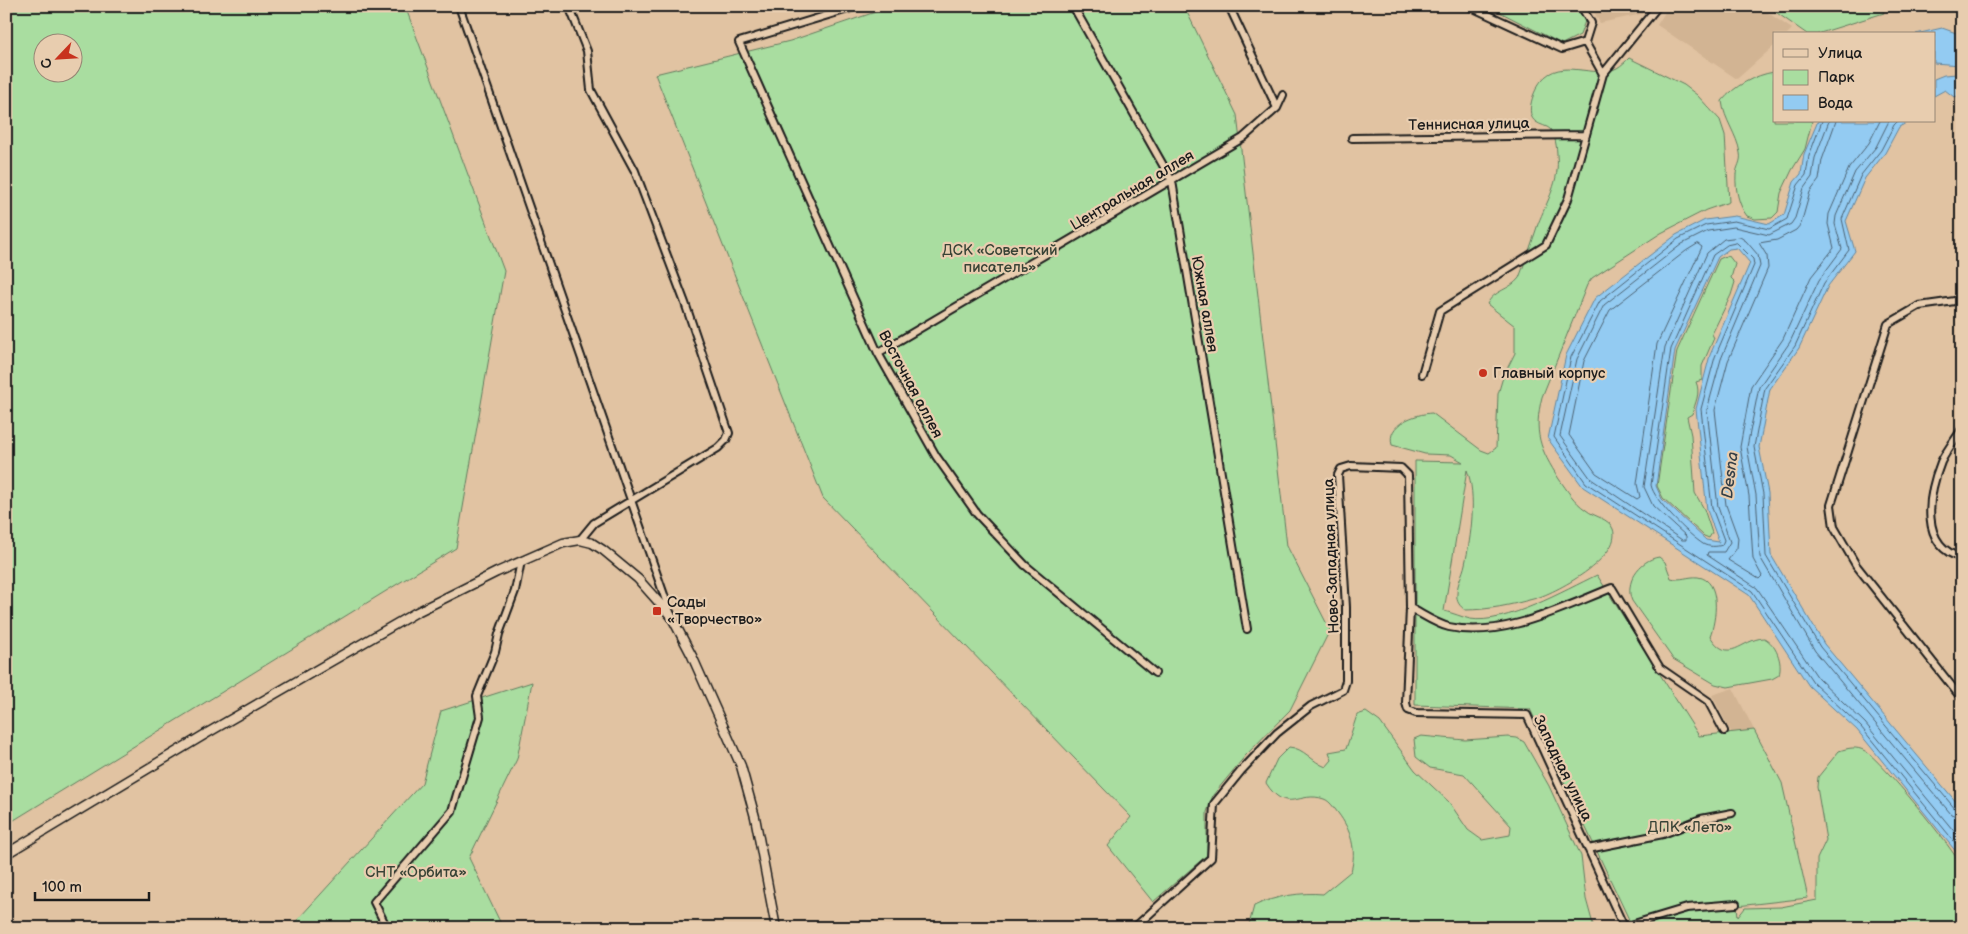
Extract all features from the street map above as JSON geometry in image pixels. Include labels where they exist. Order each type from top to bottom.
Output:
[{"type":"street","points":[[459,6],[671,616],[718,709],[742,766],[755,817],[776,928]]},
{"type":"street","points":[[569,6],[587,51],[591,90],[635,171],[684,303],[728,433],[726,440],[718,448],[594,523],[580,540]]},
{"type":"street","name":"Восточная аллея","points":[[858,6],[739,42],[878,353],[936,456],[977,514],[1025,565],[1154,672]]},
{"type":"street","name":"Южная аллея","points":[[1073,6],[1172,181],[1247,629]]},
{"type":"street","points":[[1229,6],[1277,108]]},
{"type":"street","points":[[1469,6],[1562,49],[1585,42]]},
{"type":"street","points":[[1581,6],[1590,23],[1585,42],[1603,74]]},
{"type":"street","points":[[1422,374],[1440,310],[1546,244],[1568,198],[1603,74],[1658,6]]},
{"type":"street","points":[[1277,108],[1283,95]]},
{"type":"street","name":"Центральная аллея","points":[[878,353],[1243,138],[1277,108]]},
{"type":"street","name":"Теннисная улица","points":[[1352,138],[1586,134]]},
{"type":"street","points":[[1962,300],[1919,306],[1888,324],[1831,505],[1834,527],[1856,565],[1962,699]]},
{"type":"street","points":[[1962,429],[1941,462],[1933,494],[1930,526],[1938,546],[1952,555],[1962,558]]},
{"type":"street","name":"Ново-Западная улица","points":[[1134,928],[1211,858],[1214,804],[1241,771],[1277,733],[1311,706],[1343,690],[1346,681],[1346,607],[1338,475],[1345,467],[1401,468],[1408,475],[1410,608]]},
{"type":"street","points":[[6,854],[209,732],[415,612],[563,543],[580,540],[592,543],[638,579],[671,616]]},
{"type":"street","points":[[388,928],[374,902],[452,811],[480,717],[477,696],[495,652],[521,562]]},
{"type":"street","points":[[1410,608],[1447,626],[1469,629],[1511,625],[1612,588],[1660,668],[1708,701],[1724,731]]},
{"type":"street","name":"Западная улица","points":[[1410,608],[1406,703],[1408,710],[1416,713],[1527,716],[1624,927]]},
{"type":"street","points":[[1588,849],[1663,834],[1701,819],[1732,813]]},
{"type":"street","points":[[1624,927],[1687,908],[1736,904]]},
{"type":"shaded area","points":[[1591,6],[1647,6],[1642,14],[1600,23]]},
{"type":"shaded area","points":[[1669,6],[1758,6],[1792,29],[1789,32],[1773,32],[1773,47],[1737,79],[1657,25]]},
{"type":"shaded area","points":[[1733,688],[1754,730],[1732,734],[1712,695]]},
{"type":"green space","points":[[6,6],[405,6],[504,271],[456,548],[6,825]]},
{"type":"green space","name":"ДСК «Советский писатель»","points":[[893,6],[1184,6],[1237,115],[1287,546],[1330,630],[1290,710],[1246,755],[1213,795],[1207,812],[1207,855],[1153,902],[1108,846],[1131,817],[823,498],[655,74],[790,41]]},
{"type":"green space","points":[[1488,6],[1576,6],[1585,21],[1580,35],[1562,44]]},
{"type":"green space","points":[[1767,6],[1881,6],[1884,13],[1823,32],[1804,32]]},
{"type":"green space","name":"ДПК «Лето»","points":[[1629,58],[1684,85],[1697,95],[1720,120],[1725,135],[1729,202],[1706,210],[1661,233],[1592,278],[1587,285],[1542,397],[1538,431],[1547,459],[1574,500],[1589,512],[1611,525],[1613,540],[1608,551],[1585,573],[1543,596],[1499,607],[1465,610],[1459,604],[1457,597],[1458,586],[1467,554],[1472,517],[1472,492],[1467,470],[1444,611],[1470,619],[1500,617],[1535,605],[1597,575],[1699,736],[1754,730],[1782,783],[1808,898],[1737,906],[1738,917],[1745,908],[1781,907],[1817,900],[1817,859],[1826,840],[1817,787],[1818,777],[1839,751],[1856,748],[1865,751],[1885,770],[1946,842],[1956,857],[1961,866],[1963,878],[1962,928],[1889,928],[1874,922],[1854,928],[1633,928],[1530,709],[1415,705],[1415,461],[1463,462],[1451,455],[1425,454],[1392,445],[1393,431],[1410,418],[1432,413],[1481,450],[1489,453],[1496,448],[1498,394],[1503,377],[1515,353],[1515,326],[1487,304],[1490,299],[1519,278],[1557,174],[1557,152],[1552,131],[1532,118],[1530,108],[1533,96],[1541,81],[1549,74],[1558,70],[1608,71],[1617,68]]},
{"type":"green space","points":[[1773,72],[1773,122],[1812,122],[1805,149],[1781,193],[1778,212],[1772,218],[1755,219],[1747,216],[1738,197],[1736,175],[1740,153],[1722,101],[1745,82]]},
{"type":"green space","points":[[1728,255],[1735,264],[1731,278],[1735,282],[1731,295],[1712,334],[1714,338],[1702,366],[1702,380],[1696,382],[1698,394],[1696,402],[1692,414],[1687,417],[1691,435],[1695,493],[1704,509],[1712,533],[1709,538],[1704,536],[1663,498],[1657,486],[1677,351],[1719,259]]},
{"type":"green space","points":[[1659,557],[1665,562],[1671,578],[1698,577],[1706,580],[1711,585],[1714,593],[1715,612],[1710,636],[1717,645],[1723,649],[1736,649],[1756,639],[1764,638],[1772,644],[1778,654],[1779,675],[1772,679],[1728,687],[1715,684],[1673,659],[1632,601],[1630,594],[1630,587],[1635,573],[1645,563]]},
{"type":"green space","name":"СНТ «Орбита»","points":[[532,682],[517,759],[469,858],[503,928],[290,928],[422,783],[441,711]]},
{"type":"green space","points":[[1366,712],[1380,722],[1415,770],[1449,802],[1468,830],[1482,840],[1510,835],[1511,826],[1464,774],[1430,768],[1416,757],[1414,739],[1421,736],[1465,740],[1508,737],[1517,738],[1524,742],[1549,786],[1581,856],[1586,899],[1594,928],[1248,928],[1254,906],[1288,896],[1323,894],[1351,871],[1353,863],[1352,840],[1343,820],[1330,803],[1315,797],[1294,800],[1280,798],[1273,793],[1266,783],[1277,759],[1289,747],[1304,752],[1316,762],[1326,767],[1332,760],[1329,752],[1346,749],[1357,715]]},
{"type":"water","points":[[1942,28],[1962,35],[1962,95],[1954,97],[1945,90],[1936,95],[1936,78],[1944,75],[1957,74],[1960,65],[1936,63],[1936,32],[1925,32]]},
{"type":"water","name":"Desna","points":[[1818,122],[1908,122],[1899,127],[1885,153],[1865,178],[1846,221],[1855,251],[1828,286],[1799,348],[1770,389],[1759,447],[1768,493],[1771,555],[1824,644],[1962,809],[1962,859],[1857,730],[1809,686],[1749,595],[1583,487],[1548,439],[1566,355],[1595,298],[1676,235],[1705,220],[1735,216],[1769,224],[1784,215],[1794,182],[1801,174],[1804,154]],"holes":[[[1737,248],[1750,263],[1710,355],[1696,409],[1707,510],[1719,542],[1706,540],[1662,499],[1656,486],[1675,350],[1718,257],[1729,249]]]},
{"type":"place","name":"Главный корпус","points":[[1483,373]]},
{"type":"place","name":"Сады «Творчество»","points":[[657,611]]}]
